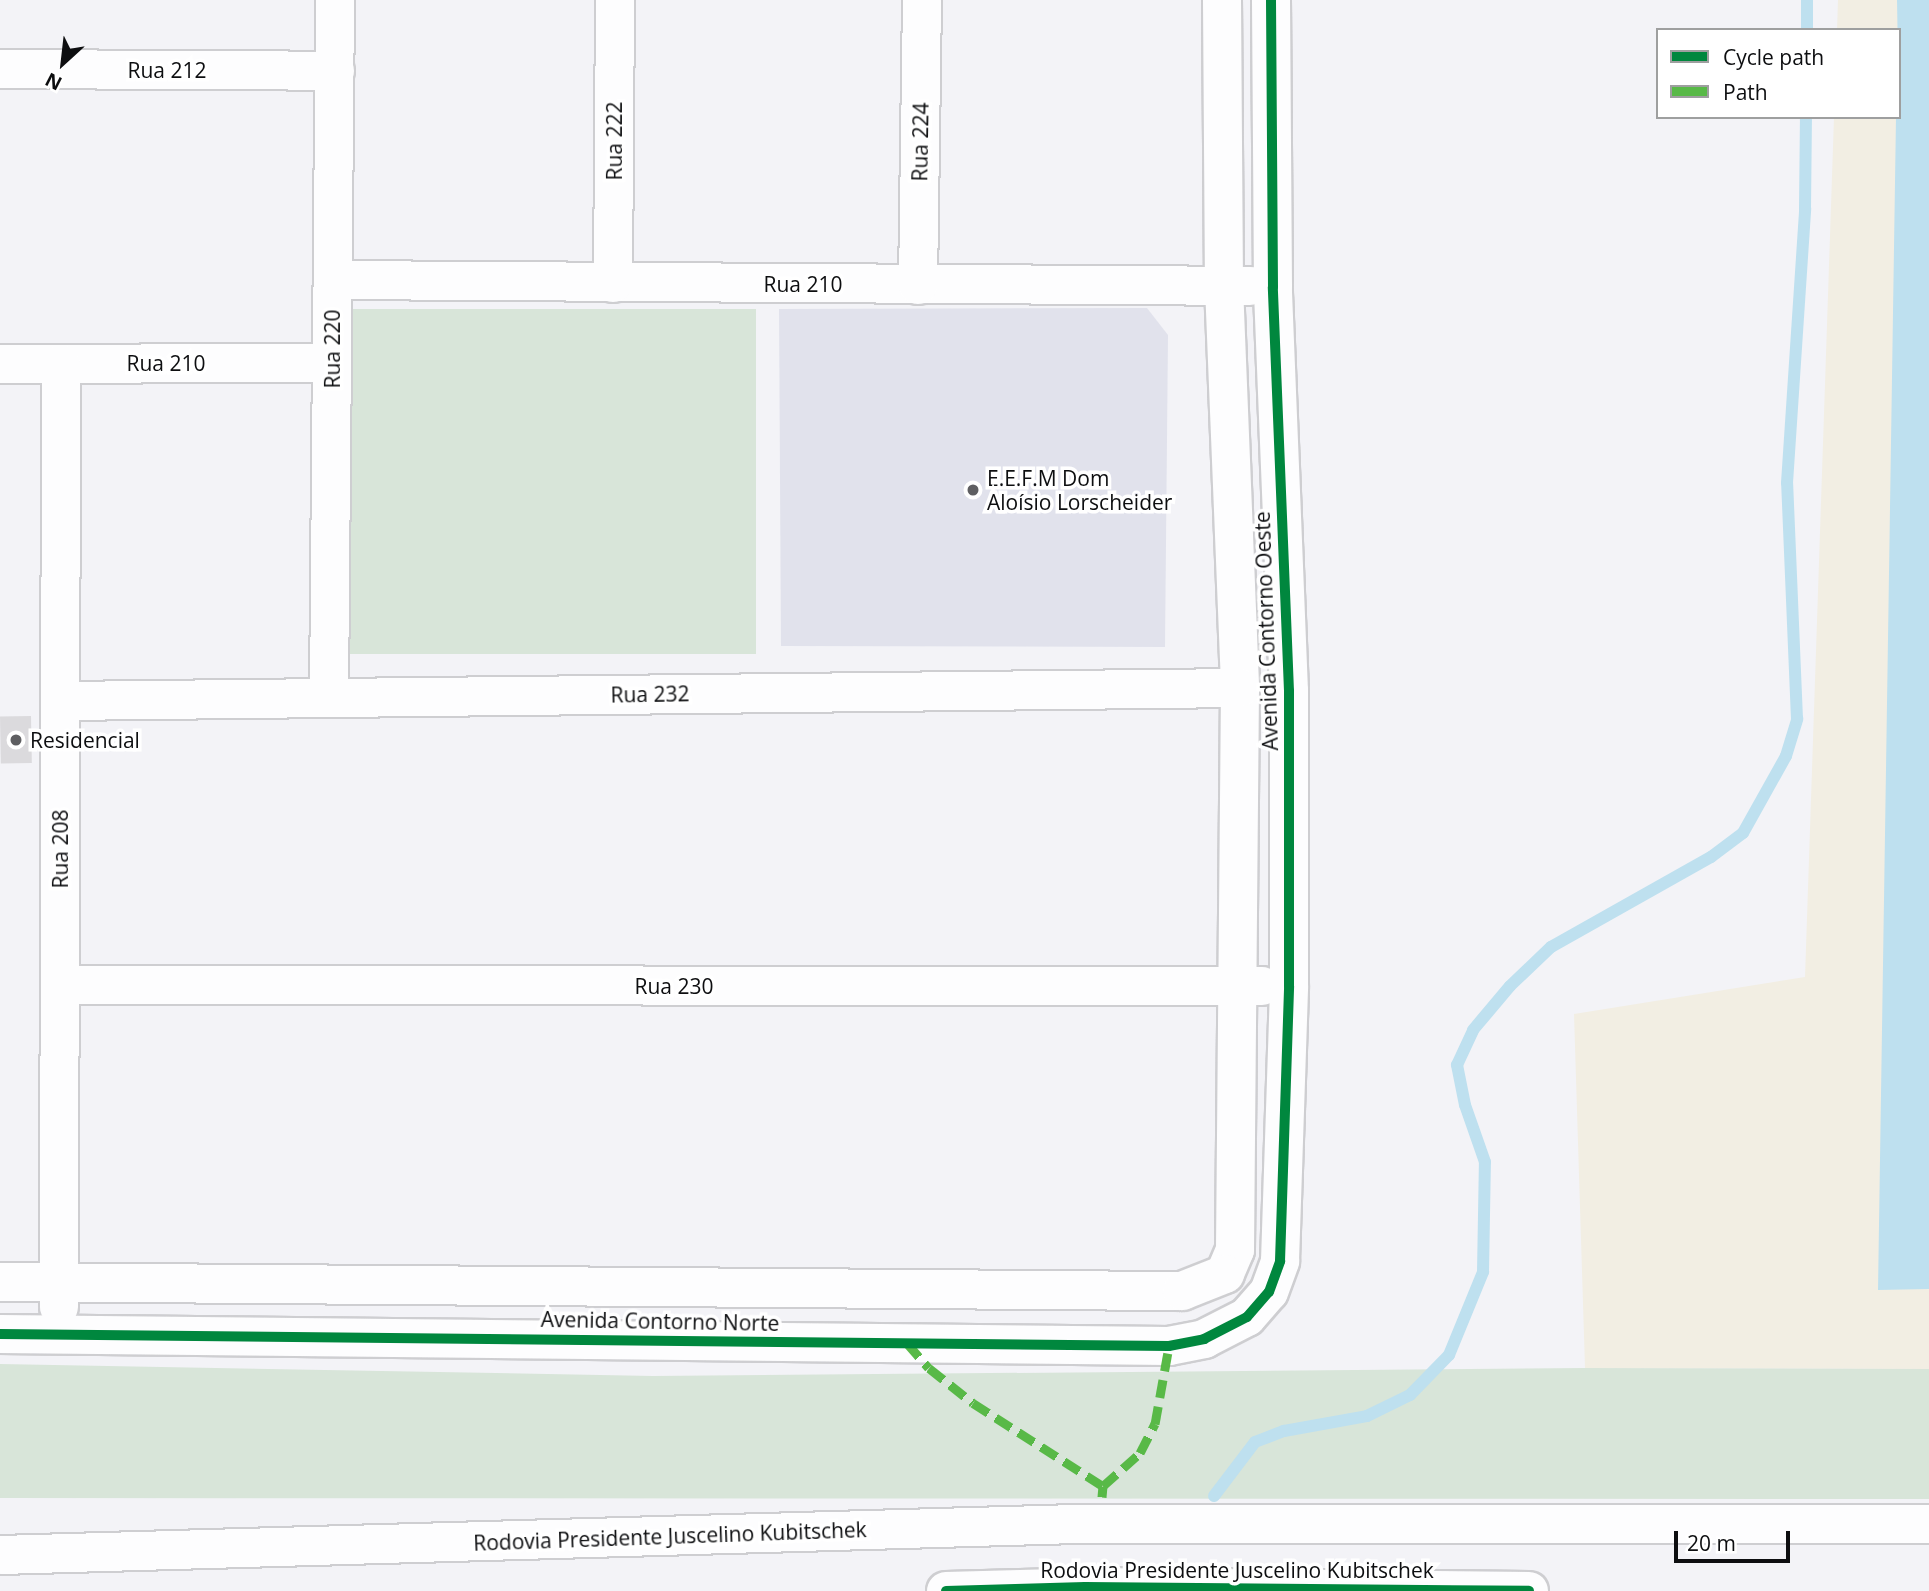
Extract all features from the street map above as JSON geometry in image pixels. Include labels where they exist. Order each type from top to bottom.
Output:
[{"type":"main road","name":"Rua 220","points":[[329,698],[335,0]]},
{"type":"main road","name":"Rua 222","points":[[613,283],[615,0]]},
{"type":"main road","name":"Rua 224","points":[[918,285],[922,0]]},
{"type":"main road","name":"Avenida Contorno Oeste","points":[[1222,0],[1224,286],[1240,688],[1235,1250],[1225,1274]]},
{"type":"main road","name":"Avenida Contorno Oeste","points":[[1272,0],[1273,286],[1289,691],[1289,986],[1280,1261]]},
{"type":"main road","name":"Rua 212","points":[[0,69],[335,71]]},
{"type":"main road","name":"Rua 210","points":[[333,280],[1273,286]]},
{"type":"main road","name":"Rua 210","points":[[0,364],[332,363]]},
{"type":"main road","name":"Rua 208","points":[[60,1335],[61,364]]},
{"type":"main road","name":"Rua 232","points":[[60,701],[1240,688]]},
{"type":"main road","name":"Rua 230","points":[[60,985],[1289,986]]},
{"type":"main road","name":"Avenida Contorno Norte","points":[[0,1334],[1169,1346],[1204,1339],[1247,1317],[1269,1292],[1280,1261]]},
{"type":"main road","name":"Avenida Contorno Norte","points":[[0,1282],[1182,1291],[1225,1274]]},
{"type":"main road","points":[[1225,1274],[1247,1317]]},
{"type":"main road","name":"Rodovia Presidente Juscelino Kubitschek","points":[[0,1555],[1076,1524],[1929,1524]]},
{"type":"main road","name":"Rodovia Presidente Juscelino Kubitschek","points":[[946,1591],[1085,1587],[1529,1591]]},
{"type":"shaded area","points":[[1838,0],[1929,0],[1929,1369],[1585,1368],[1574,1014],[1805,977],[1834,119],[1901,119],[1901,28],[1837,28]]},
{"type":"shaded area","name":"E.E.F.M Dom Aloísio Lorscheider","points":[[1147,308],[1168,335],[1165,647],[781,646],[779,309]]},
{"type":"shaded area","points":[[350,309],[756,309],[756,654],[350,654]]},
{"type":"shaded area","points":[[0,1364],[653,1376],[1585,1368],[1929,1369],[1929,1499],[0,1498]]},
{"type":"water","points":[[1897,0],[1929,0],[1929,1289],[1878,1290],[1896,119],[1901,119],[1901,28],[1897,28]]},
{"type":"building","name":"Residencial","points":[[31,716],[32,763],[1,764],[0,717]]},
{"type":"waterway","points":[[1807,0],[1807,28]]},
{"type":"waterway","points":[[1214,1496],[1255,1442],[1284,1431],[1367,1416],[1410,1395],[1449,1355],[1483,1272],[1485,1162],[1465,1105],[1457,1065],[1473,1030],[1510,986],[1551,947],[1711,857],[1743,833],[1786,756],[1797,719],[1787,483],[1805,209],[1806,119]]},
{"type":"marked path","points":[[907,1343],[929,1368],[973,1403],[1103,1486]]},
{"type":"marked path","points":[[1102,1497],[1103,1486],[1140,1453],[1155,1424],[1169,1346]]},
{"type":"cycle path","points":[[0,1334],[1169,1346],[1204,1339],[1247,1317],[1269,1292],[1280,1261],[1289,986],[1289,691],[1273,287],[1271,0]]},
{"type":"cycle path","points":[[946,1591],[1085,1587],[1529,1591]]},
{"type":"place","name":"E.E.F.M Dom Aloísio Lorscheider","points":[[973,490]]},
{"type":"place","name":"Residencial","points":[[16,740]]}]
